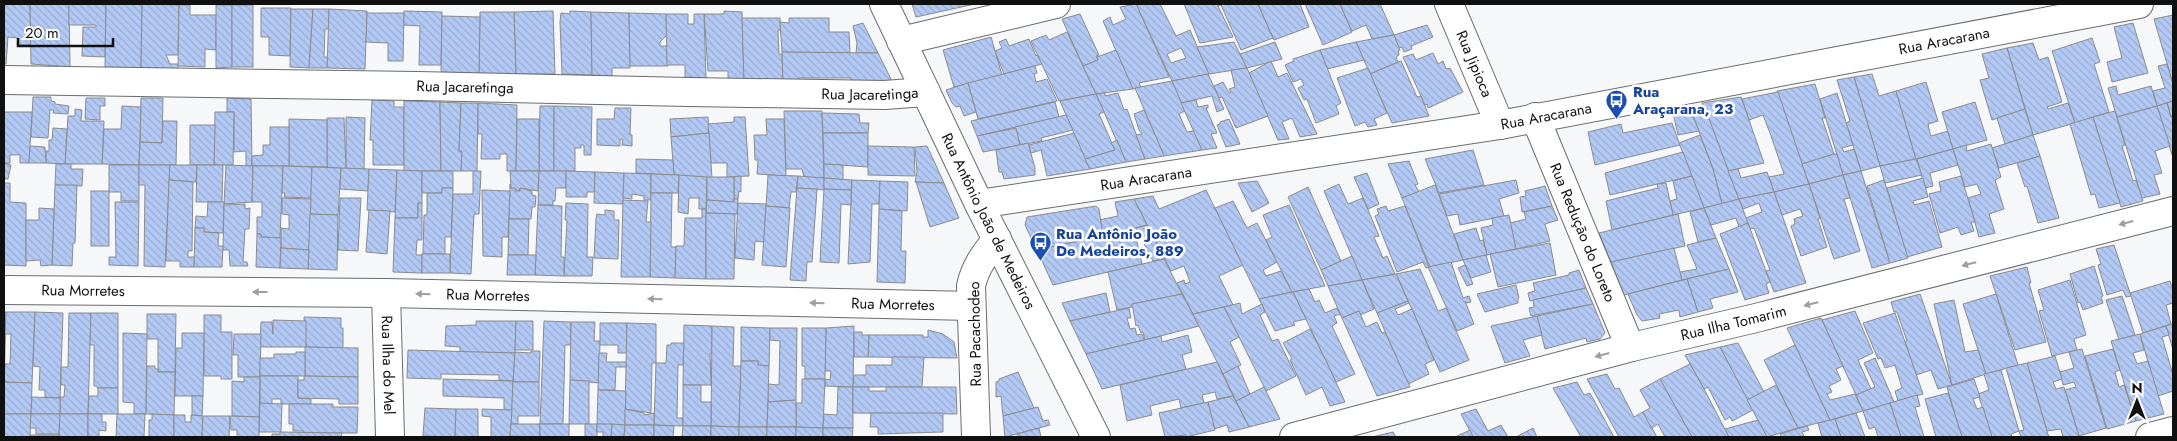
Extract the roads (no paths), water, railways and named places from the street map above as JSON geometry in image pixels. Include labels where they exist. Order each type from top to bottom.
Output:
[{"type":"street","name":"Rua Antônio João de Medeiros","points":[[884,4],[979,204],[1096,437]]},
{"type":"street","points":[[902,41],[1056,4]]},
{"type":"street","name":"Rua Jipioca","points":[[1449,4],[1500,125]]},
{"type":"street","name":"Rua Aracarana","points":[[979,204],[1500,125],[2139,4]]},
{"type":"street","name":"Rua Jacaretinga","points":[[4,80],[407,85],[690,92],[884,94],[926,92]]},
{"type":"street","name":"Rua Redução do Loreto","points":[[1535,117],[1630,348]]},
{"type":"street","name":"Rua Ilha Tomarim","points":[[1294,437],[1630,348],[2173,211]]},
{"type":"street","name":"Rua Pacachodeo","points":[[976,437],[971,286],[980,260],[997,239]]},
{"type":"street","name":"Rua Morretes","points":[[4,290],[386,293],[971,306]]},
{"type":"street","name":"Rua Ilha do Mel","points":[[386,293],[390,437]]},
{"type":"street","points":[[2150,437],[2173,431]]},
{"type":"place","name":"Rua Araçarana, 23","points":[[1617,120]]},
{"type":"place","name":"Rua Antônio João De Medeiros, 889","points":[[1040,262]]}]
